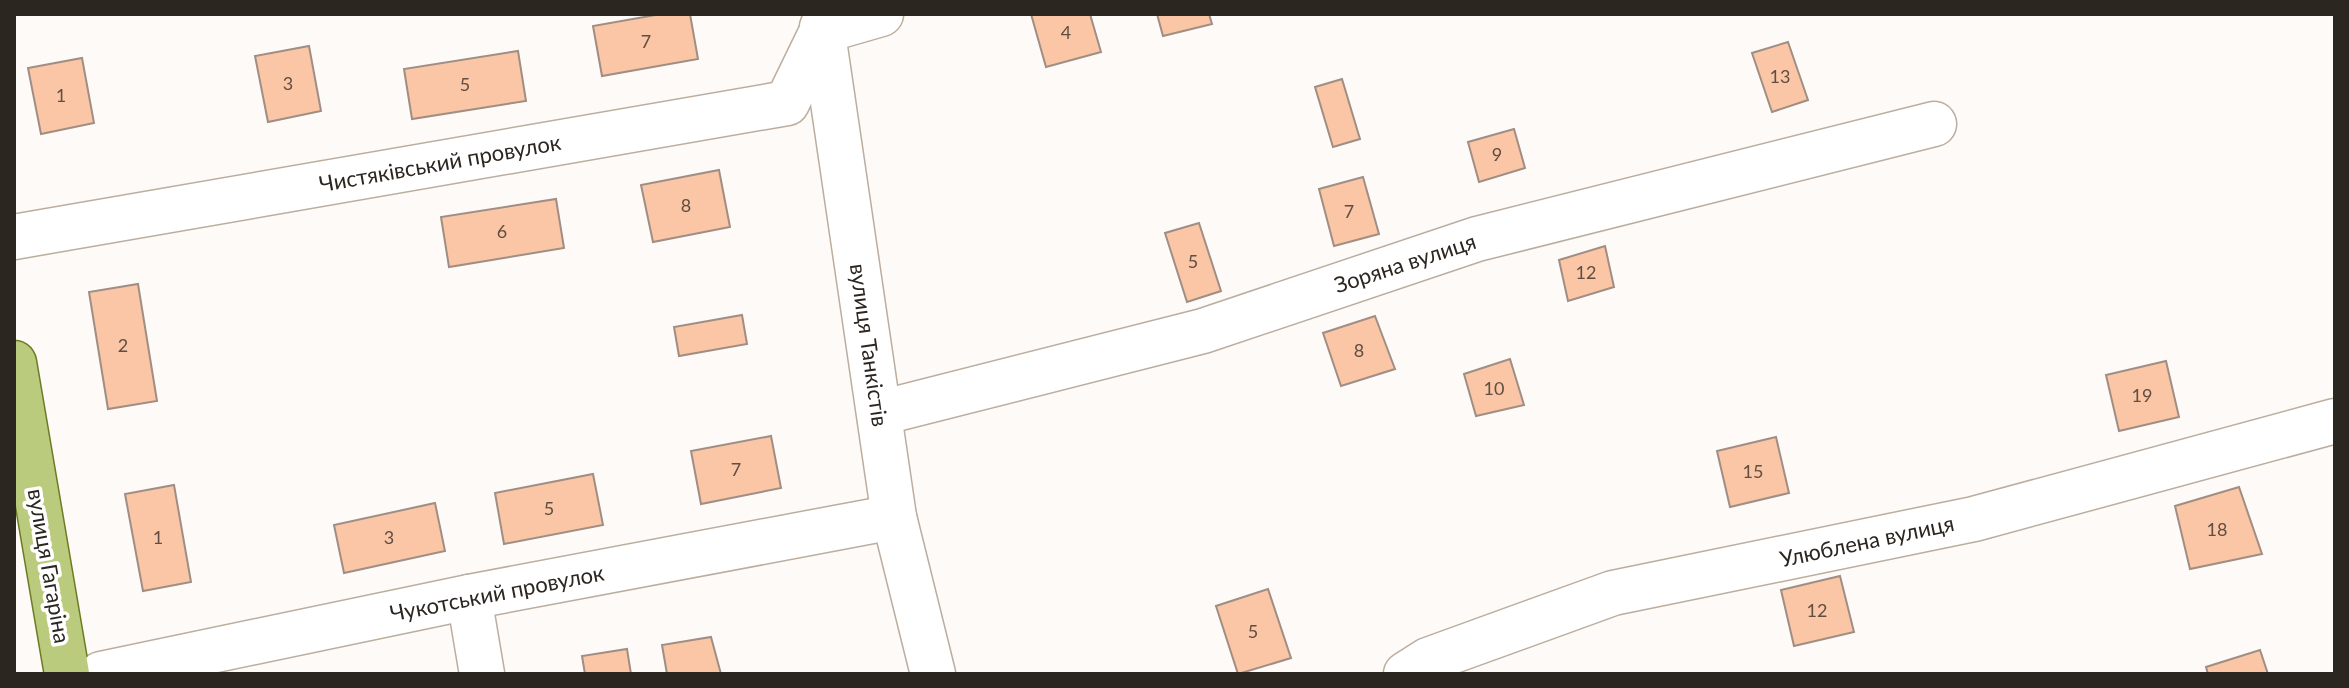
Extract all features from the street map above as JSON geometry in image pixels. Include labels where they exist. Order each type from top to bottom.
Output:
[{"type":"main road","name":"вулиця Гагаріна","points":[[14,363],[67,674]]},
{"type":"street","points":[[821,23],[881,14]]},
{"type":"street","name":"Чистяківський провулок","points":[[14,237],[787,103],[821,23]]},
{"type":"street","name":"вулиця Танкістів","points":[[821,23],[894,517],[933,674]]},
{"type":"street","name":"Зоряна вулиця","points":[[880,413],[1203,331],[1477,239],[1934,124]]},
{"type":"street","name":"Улюблена вулиця","points":[[1406,674],[1428,660],[1613,593],[1974,519],[2335,421]]},
{"type":"street","name":"Чукотський провулок","points":[[101,674],[469,597],[894,517]]},
{"type":"street","points":[[469,597],[482,674]]},
{"type":"building","points":[[661,14],[690,14],[698,59],[602,76],[593,26]]},
{"type":"building","points":[[1031,14],[1090,14],[1101,52],[1046,67]]},
{"type":"building","points":[[1157,14],[1209,14],[1212,24],[1163,36]]},
{"type":"building","points":[[1788,42],[1808,100],[1772,112],[1752,53]]},
{"type":"building","points":[[309,46],[321,111],[268,122],[255,56]]},
{"type":"building","points":[[518,51],[526,101],[412,119],[404,69]]},
{"type":"building","points":[[82,58],[94,123],[41,134],[28,68]]},
{"type":"building","points":[[1342,79],[1360,139],[1333,147],[1315,87]]},
{"type":"building","points":[[1514,129],[1525,168],[1479,182],[1468,142]]},
{"type":"building","points":[[719,170],[730,227],[653,242],[641,185]]},
{"type":"building","points":[[1363,177],[1379,234],[1334,246],[1319,189]]},
{"type":"building","points":[[556,199],[564,248],[449,267],[441,217]]},
{"type":"building","points":[[1199,223],[1221,291],[1187,302],[1165,233]]},
{"type":"building","points":[[1605,246],[1614,287],[1568,301],[1559,260]]},
{"type":"building","points":[[138,284],[157,401],[108,409],[89,292]]},
{"type":"building","points":[[742,315],[747,344],[679,356],[674,327]]},
{"type":"building","points":[[1375,316],[1395,369],[1341,386],[1323,333]]},
{"type":"building","points":[[1510,359],[1524,405],[1476,416],[1464,374]]},
{"type":"building","points":[[2166,361],[2179,417],[2119,431],[2106,375]]},
{"type":"building","points":[[771,436],[781,488],[701,504],[691,451]]},
{"type":"building","points":[[1776,437],[1789,493],[1730,507],[1717,451]]},
{"type":"building","points":[[593,474],[603,525],[504,544],[495,493]]},
{"type":"building","points":[[174,485],[191,582],[143,591],[125,494]]},
{"type":"building","points":[[2239,487],[2262,554],[2190,569],[2175,506]]},
{"type":"building","points":[[435,503],[445,551],[344,573],[334,525]]},
{"type":"building","points":[[1840,576],[1854,632],[1794,646],[1781,590]]},
{"type":"building","points":[[1268,589],[1291,658],[1238,674],[1216,606]]},
{"type":"building","points":[[711,637],[721,674],[667,674],[662,645]]},
{"type":"building","points":[[627,649],[631,674],[585,674],[582,656]]},
{"type":"building","points":[[2260,650],[2268,674],[2208,674],[2206,667]]}]
